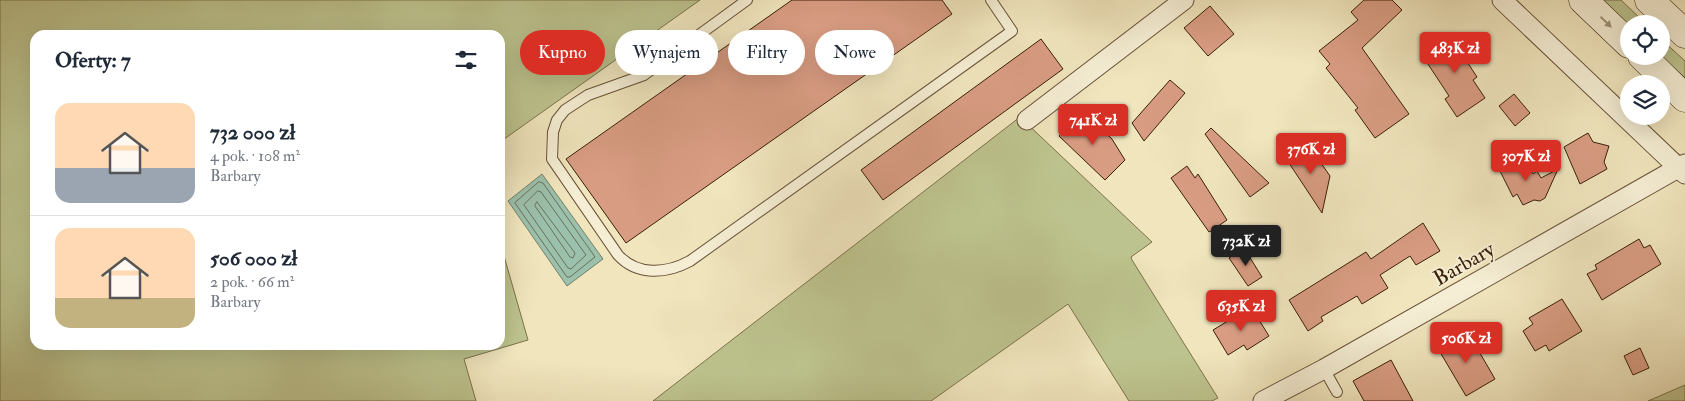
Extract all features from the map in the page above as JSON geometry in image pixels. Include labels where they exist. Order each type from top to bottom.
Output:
[{"type":"main road","points":[[1583,0],[1620,35]]},
{"type":"main road","points":[[1649,0],[1685,34]]},
{"type":"main road","points":[[1651,65],[1685,98]]},
{"type":"street","points":[[1027,120],[1184,0]]},
{"type":"street","points":[[1502,0],[1683,168]]},
{"type":"street","name":"Barbary","points":[[1263,401],[1324,369],[1683,168]]},
{"type":"lane","points":[[747,0],[644,75],[588,95],[565,110],[557,120],[552,132],[552,159],[618,255],[631,266],[661,272],[672,270],[690,261],[1012,31],[991,0]]},
{"type":"lane","points":[[1324,369],[1337,392]]},
{"type":"shaded area","points":[[0,0],[700,0],[658,30],[615,30],[615,60],[605,67],[605,30],[520,30],[520,75],[594,75],[505,138],[505,30],[30,30],[30,350],[494,350],[464,359],[476,401],[0,401]]},
{"type":"shaded area","points":[[1603,0],[1621,0],[1637,15],[1620,16]]},
{"type":"shaded area","points":[[1670,47],[1685,61],[1685,78],[1670,64]]},
{"type":"shaded area","points":[[1020,117],[1152,242],[1131,257],[1132,260],[1218,398],[1212,401],[1129,401],[1068,304],[931,401],[653,401]]},
{"type":"shaded area","points":[[505,260],[528,340],[505,347]]},
{"type":"shaded area","points":[[1685,385],[1685,401],[1648,401]]},
{"type":"water","points":[[542,174],[603,259],[567,286],[508,201]]},
{"type":"building","points":[[792,0],[942,0],[952,14],[894,55],[894,30],[815,30],[815,75],[865,75],[626,243],[566,159],[685,75],[718,75],[718,52],[728,45],[728,75],[805,75],[805,30],[749,30]]},
{"type":"building","points":[[1364,0],[1392,0],[1402,10],[1362,48],[1409,114],[1375,138],[1355,110],[1358,108],[1326,68],[1330,64],[1319,51],[1358,20],[1351,12]]},
{"type":"building","points":[[1210,6],[1234,34],[1208,56],[1184,28]]},
{"type":"building","points":[[1455,33],[1467,50],[1462,54],[1477,77],[1473,80],[1485,98],[1457,117],[1445,99],[1449,96],[1422,55]]},
{"type":"building","points":[[1041,39],[1063,69],[883,200],[861,170]]},
{"type":"building","points":[[1170,80],[1185,93],[1144,141],[1132,123]]},
{"type":"building","points":[[1514,94],[1530,113],[1515,126],[1499,106]]},
{"type":"building","points":[[1083,112],[1112,139],[1125,160],[1105,180],[1059,136]]},
{"type":"building","points":[[1211,128],[1269,183],[1250,197],[1205,134]]},
{"type":"building","points":[[1588,133],[1593,142],[1609,146],[1604,162],[1607,169],[1580,184],[1564,147]]},
{"type":"building","points":[[1309,146],[1330,176],[1322,213],[1287,160]]},
{"type":"building","points":[[1513,159],[1516,166],[1526,161],[1533,174],[1537,171],[1541,178],[1558,169],[1545,198],[1523,205],[1517,194],[1513,197],[1498,167]]},
{"type":"building","points":[[1187,166],[1195,178],[1198,174],[1227,220],[1209,232],[1171,178]]},
{"type":"building","points":[[1423,223],[1440,251],[1416,265],[1410,256],[1380,275],[1388,288],[1362,304],[1357,296],[1321,317],[1323,321],[1308,331],[1289,300],[1366,252],[1371,259]]},
{"type":"building","points":[[1639,239],[1644,248],[1650,245],[1661,264],[1602,300],[1587,274],[1597,269],[1595,265]]},
{"type":"building","points":[[1244,248],[1262,277],[1248,286],[1229,258]]},
{"type":"building","points":[[1562,299],[1582,331],[1549,351],[1546,345],[1535,351],[1523,331],[1533,324],[1529,318]]},
{"type":"building","points":[[1251,307],[1269,336],[1247,350],[1244,345],[1228,355],[1213,330]]},
{"type":"building","points":[[1456,335],[1460,342],[1470,336],[1495,379],[1466,396],[1437,347]]},
{"type":"building","points":[[1640,348],[1649,368],[1633,375],[1624,356]]},
{"type":"building","points":[[1391,360],[1413,401],[1364,401],[1353,381]]}]
